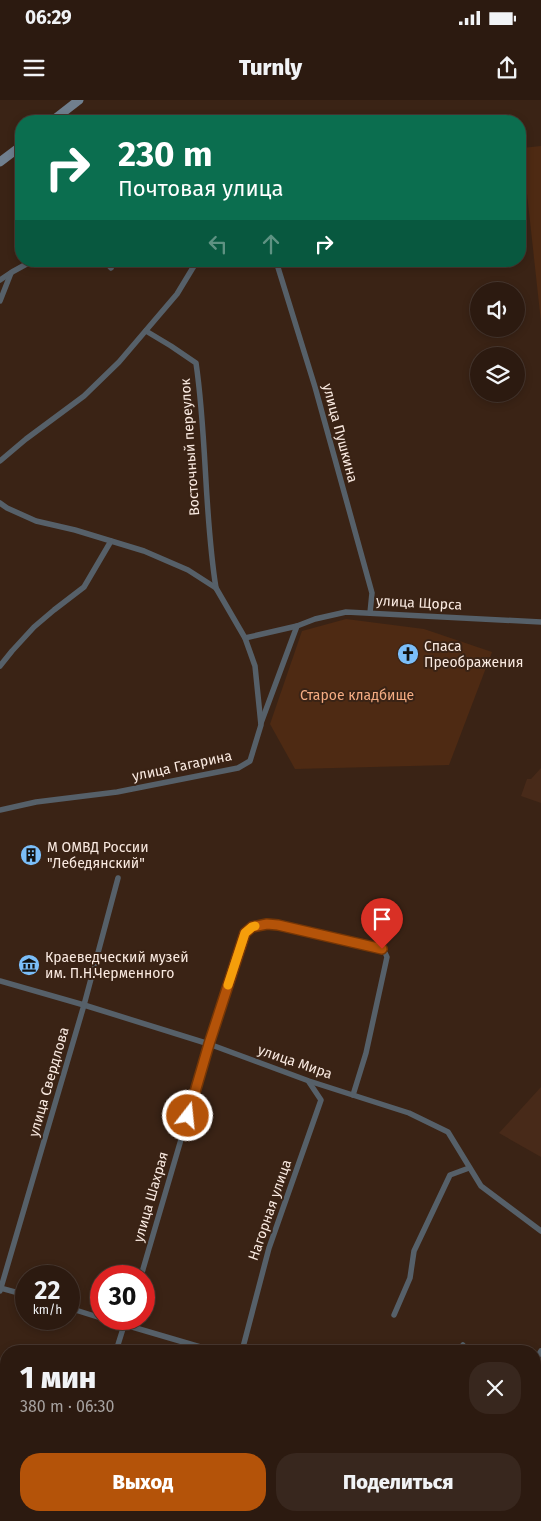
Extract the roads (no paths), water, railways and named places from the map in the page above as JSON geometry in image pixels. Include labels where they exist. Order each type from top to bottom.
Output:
[{"type":"main road","points":[[60,115],[79,100]]},
{"type":"main road","points":[[0,161],[13,152]]},
{"type":"street","points":[[0,280],[21,267]]},
{"type":"street","points":[[0,461],[26,438],[84,396],[120,362],[177,294],[193,267]]},
{"type":"street","name":"улица Пушкина","points":[[278,267],[315,387],[372,593],[370,613]]},
{"type":"street","points":[[0,301],[12,272]]},
{"type":"street","name":"Восточный переулок","points":[[146,331],[196,363],[212,564],[216,588]]},
{"type":"street","name":"улица Гагарина","points":[[0,503],[36,521],[144,551],[188,570],[216,588],[245,638],[255,666],[261,725],[250,761],[238,768],[117,792],[36,802],[0,810]]},
{"type":"street","points":[[0,666],[34,627],[84,587],[111,541]]},
{"type":"street","name":"улица Щорса","points":[[245,638],[346,612],[541,622]]},
{"type":"street","points":[[261,725],[297,626]]},
{"type":"street","name":"улица Свердлова","points":[[0,1289],[84,1005],[118,878]]},
{"type":"street","name":"улица Шахрая","points":[[144,1265],[209,1044],[245,933],[252,927],[267,924],[278,925],[382,949],[386,953],[387,957],[375,1017],[353,1095]]},
{"type":"street","name":"улица Мира","points":[[0,981],[209,1044],[309,1082],[409,1113],[448,1132],[481,1186],[541,1231]]},
{"type":"street","name":"Нагорная улица","points":[[244,1345],[269,1248],[321,1100],[309,1082]]},
{"type":"street","points":[[394,1315],[410,1278],[414,1250],[450,1175],[469,1168]]},
{"type":"street","points":[[0,1289],[15,1292]]},
{"type":"street","points":[[118,1345],[122,1330]]},
{"type":"street","points":[[152,1330],[196,1345]]},
{"type":"place","name":"Спаса Преображения","points":[[408,654]]},
{"type":"place","name":"М ОМВД России \"Лебедянский\"","points":[[31,855]]},
{"type":"place","name":"Краеведческий музей им. П.Н.Черменного","points":[[29,965]]},
{"type":"park label","name":"Старое кладбище","points":[[357,695]]}]
